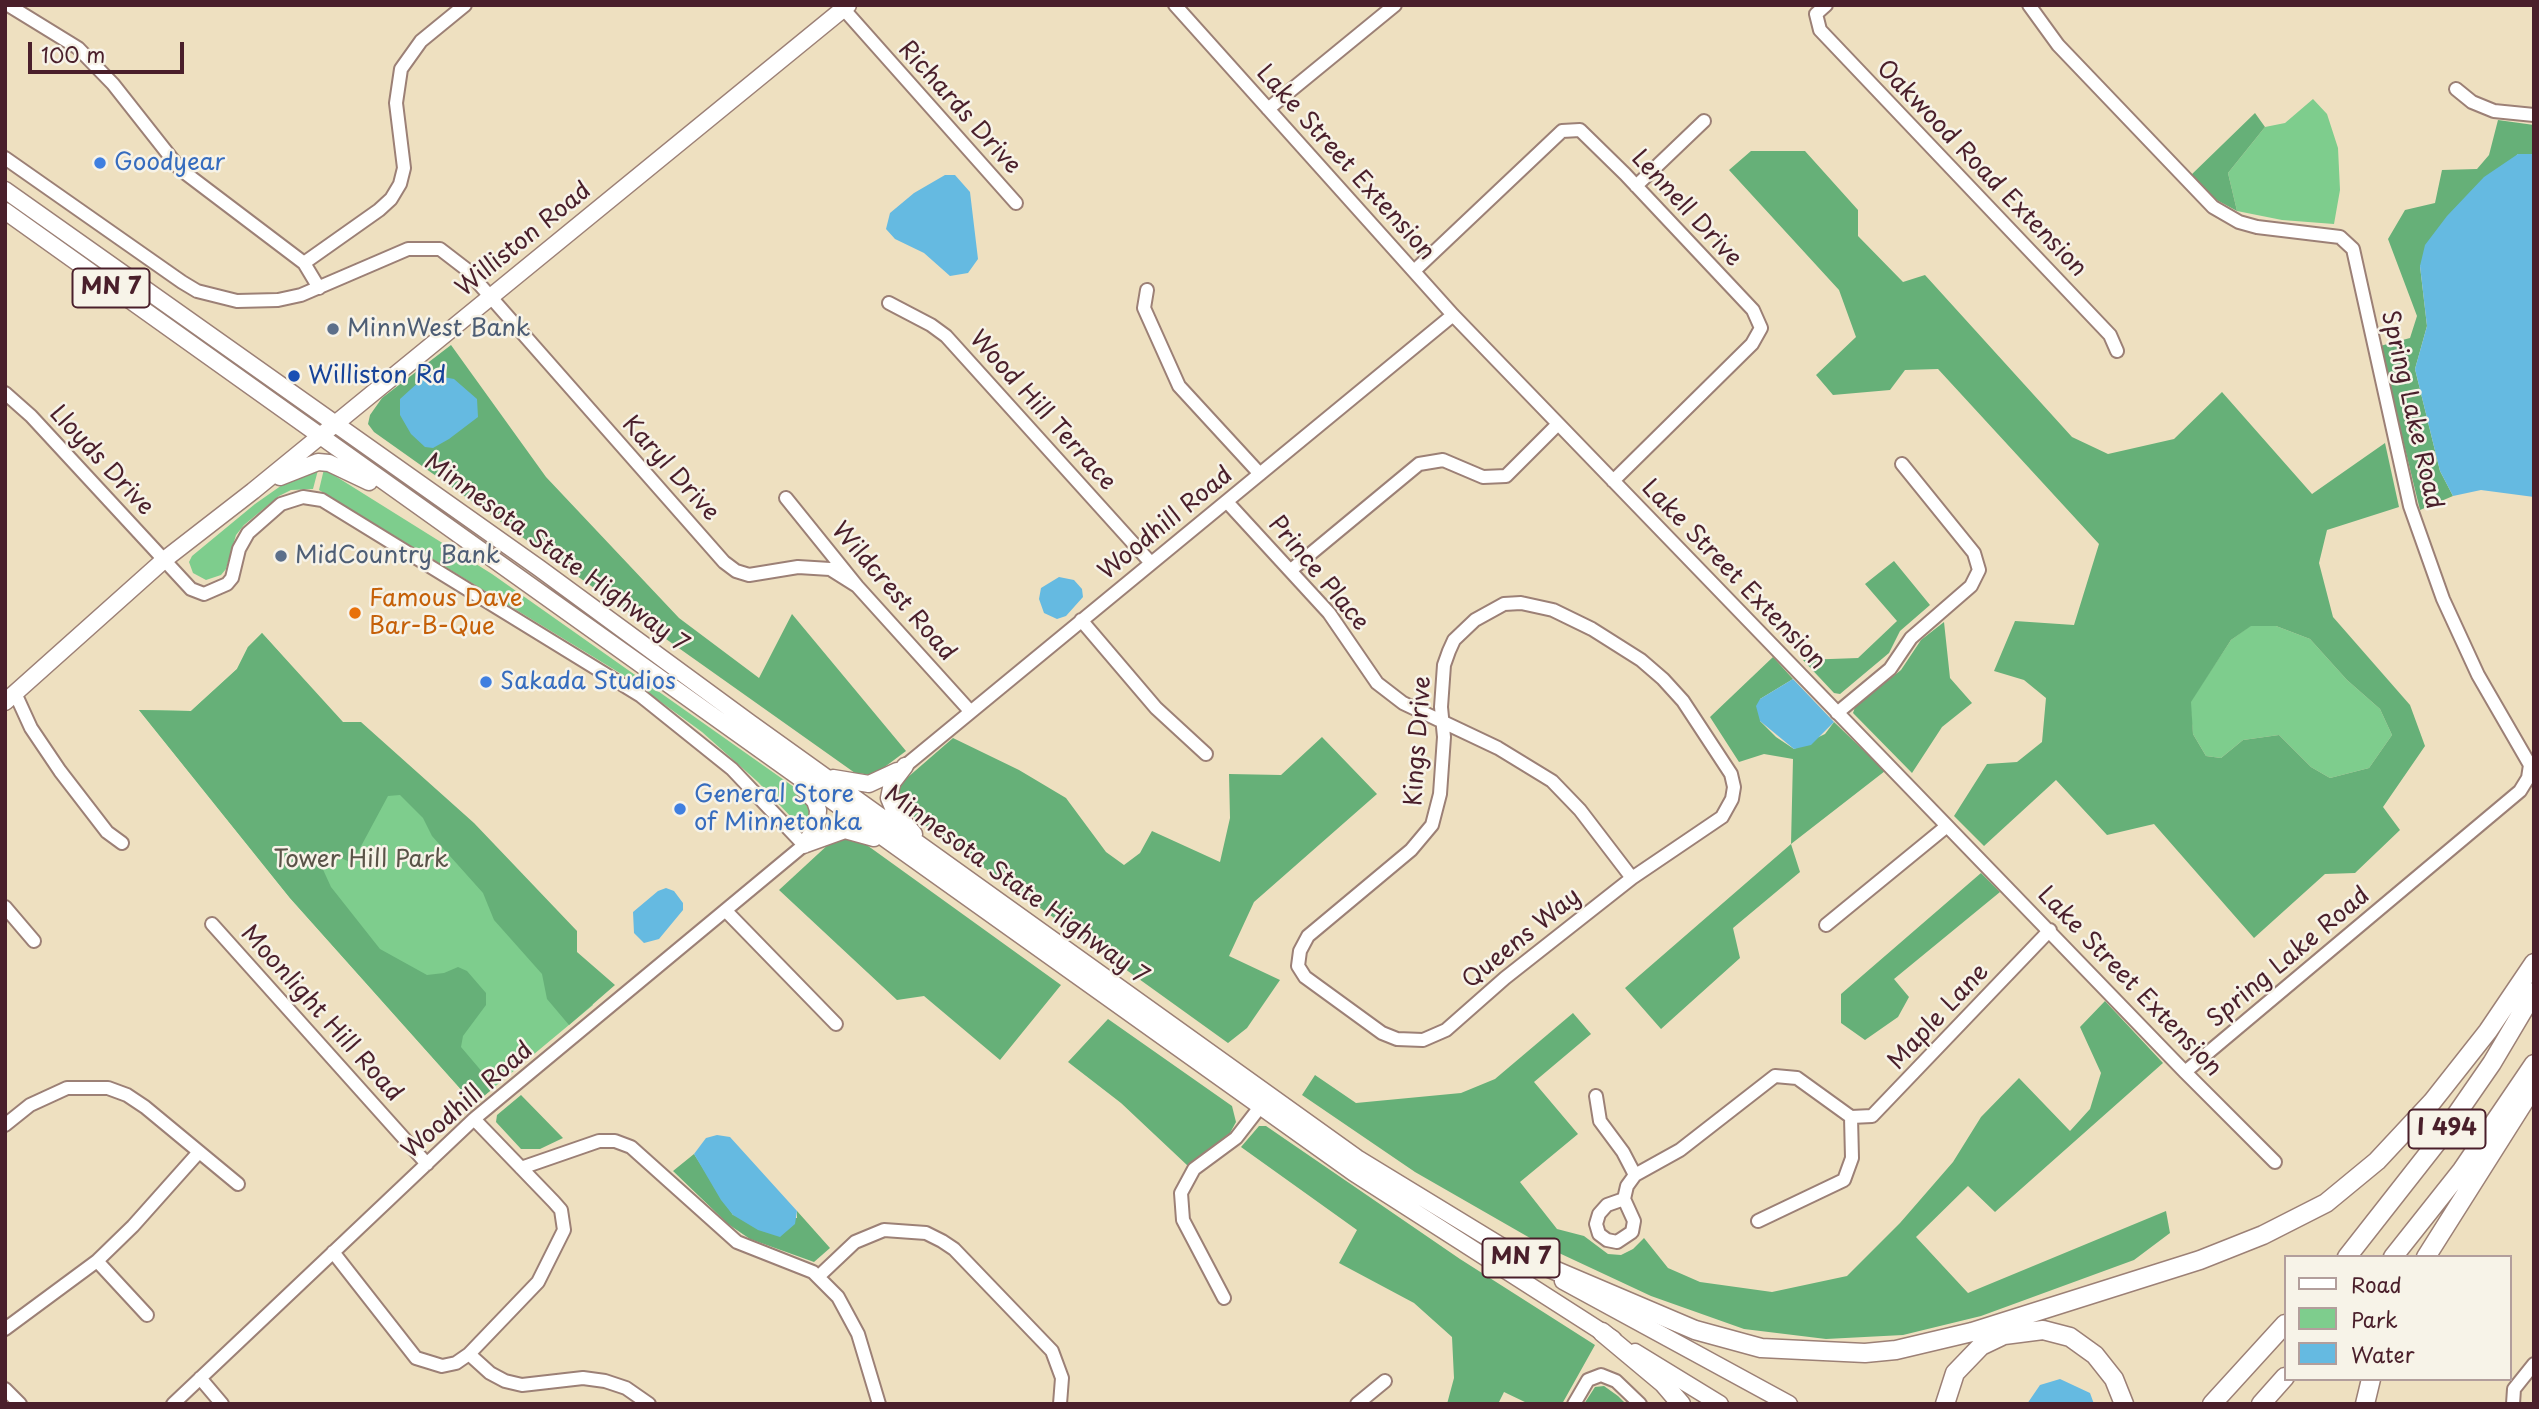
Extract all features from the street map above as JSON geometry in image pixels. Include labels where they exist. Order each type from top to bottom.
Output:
[{"type":"highway","points":[[1507,1250],[1685,1326],[1761,1348],[1865,1353],[1896,1350],[1972,1332],[2200,1260],[2274,1230],[2326,1203],[2377,1161],[2432,1102],[2488,1031],[2534,963]]},
{"type":"highway","name":"I 494","points":[[2349,1255],[2438,1141],[2491,1063],[2534,992]]},
{"type":"highway","name":"I 494","points":[[2395,1255],[2456,1178],[2534,1064]]},
{"type":"highway","points":[[2427,1255],[2534,1086]]},
{"type":"highway","points":[[2212,1404],[2284,1325]]},
{"type":"highway","points":[[1945,1404],[1955,1373],[1981,1346],[2004,1335],[2043,1330],[2070,1337],[2095,1355],[2114,1379],[2124,1404]]},
{"type":"highway","points":[[1602,1332],[1663,1384],[1681,1404]]},
{"type":"highway","points":[[2261,1404],[2284,1378]]},
{"type":"highway","points":[[2365,1404],[2371,1381]]},
{"type":"main road","name":"Williston Road","points":[[10,697],[164,560],[253,491],[844,7]]},
{"type":"main road","name":"Minnesota State Highway 7","points":[[5,190],[1357,1158],[1507,1250],[1789,1404]]},
{"type":"main road","name":"Minnesota State Highway 7","points":[[5,211],[1406,1209],[1720,1404]]},
{"type":"main road","points":[[253,491],[305,465],[318,462],[341,468],[422,510]]},
{"type":"main road","points":[[774,760],[816,801],[817,825],[804,845]]},
{"type":"main road","points":[[826,776],[869,784],[881,781],[905,766]]},
{"type":"main road","points":[[905,766],[892,783],[889,798],[894,810],[916,835],[915,841]]},
{"type":"main road","points":[[804,845],[845,830],[862,833],[900,850]]},
{"type":"street","points":[[8,5],[78,48],[113,85],[180,169],[304,263],[319,288]]},
{"type":"street","points":[[304,263],[391,199],[400,184],[404,168],[396,103],[401,69],[421,41],[466,5]]},
{"type":"street","name":"Lake Street Extension","points":[[1175,5],[1453,315],[2185,1072],[2275,1161]]},
{"type":"street","points":[[1268,109],[1395,5]]},
{"type":"street","name":"Spring Lake Road","points":[[2029,5],[2058,45],[2213,207],[2238,222],[2257,227],[2340,237],[2353,249],[2410,506],[2456,627],[2478,675],[2530,771],[2520,792],[2185,1072]]},
{"type":"street","name":"Richards Drive","points":[[844,7],[1016,203]]},
{"type":"street","name":"Oakwood Road Extension","points":[[1821,10],[1820,30],[2110,335],[2117,351]]},
{"type":"street","points":[[2456,89],[2472,102],[2494,111],[2534,116]]},
{"type":"street","points":[[1636,186],[1704,121]]},
{"type":"street","name":"Lennell Drive","points":[[1413,271],[1562,131],[1580,130],[1636,186],[1753,310],[1761,328],[1752,344],[1613,481]]},
{"type":"street","name":"Karyl Drive","points":[[5,158],[197,290],[237,301],[278,300],[319,288],[408,249],[440,249],[454,258],[724,562],[736,571],[749,575],[798,567],[830,569],[857,586]]},
{"type":"street","points":[[1147,290],[1144,308],[1179,386],[1260,474]]},
{"type":"street","name":"Wood Hill Terrace","points":[[889,303],[946,336],[1151,563]]},
{"type":"street","name":"Woodhill Road","points":[[905,766],[1453,315]]},
{"type":"street","name":"Lloyds Drive","points":[[5,393],[191,589],[204,594],[213,593],[233,578],[243,541],[281,504],[296,498],[322,500],[641,696],[732,769],[804,845]]},
{"type":"street","points":[[1291,570],[1419,464],[1443,460],[1483,477],[1506,476],[1558,424]]},
{"type":"street","points":[[1837,713],[1890,669],[1911,638],[1971,586],[1979,570],[1974,553],[1902,464]]},
{"type":"street","name":"Wildcrest Road","points":[[786,498],[857,586],[970,711]]},
{"type":"street","name":"Prince Place","points":[[1228,502],[1337,621],[1377,683],[1403,703],[1443,720],[1520,760],[1552,781],[1580,810],[1632,878]]},
{"type":"street","name":"Kings Drive","points":[[1298,966],[1300,951],[1308,936],[1412,850],[1432,825],[1440,794],[1444,665],[1454,640],[1489,611],[1504,604],[1538,605],[1592,629],[1641,660],[1683,701],[1725,763]]},
{"type":"street","points":[[1081,620],[1156,708],[1206,754]]},
{"type":"street","points":[[10,697],[60,771],[107,832],[122,843]]},
{"type":"street","name":"Queens Way","points":[[1298,966],[1305,976],[1382,1033],[1397,1040],[1423,1040],[1446,1030],[1505,978],[1632,878],[1722,817],[1728,809],[1734,787],[1725,763]]},
{"type":"street","points":[[1826,925],[1947,826]]},
{"type":"street","name":"Woodhill Road","points":[[173,1404],[474,1119],[804,845]]},
{"type":"street","points":[[5,907],[34,941]]},
{"type":"street","points":[[726,911],[836,1024]]},
{"type":"street","name":"Moonlight Hill Road","points":[[212,924],[427,1164]]},
{"type":"street","name":"Maple Lane","points":[[1851,1117],[1872,1116],[1882,1108],[2050,930]]},
{"type":"street","points":[[1623,1199],[1627,1186],[1635,1175],[1681,1150],[1775,1076],[1797,1079],[1851,1117],[1852,1158],[1843,1180],[1758,1221]]},
{"type":"street","points":[[5,1125],[30,1105],[67,1088],[108,1088],[127,1095],[145,1107],[238,1184]]},
{"type":"street","points":[[1596,1096],[1600,1121],[1623,1152],[1635,1175]]},
{"type":"street","points":[[1224,1298],[1183,1220],[1181,1193],[1194,1170],[1236,1138],[1260,1107]]},
{"type":"street","points":[[333,1252],[416,1358],[442,1366],[456,1363],[469,1354],[538,1282],[564,1230],[561,1210],[474,1119]]},
{"type":"street","points":[[521,1168],[590,1142],[623,1144],[645,1156],[737,1242],[819,1276],[850,1314],[879,1404]]},
{"type":"street","points":[[5,1329],[97,1261],[133,1226],[199,1152]]},
{"type":"street","points":[[819,1276],[855,1242],[884,1230],[926,1233],[942,1241],[954,1249],[1052,1351],[1062,1378],[1059,1404]]},
{"type":"street","points":[[97,1261],[147,1315]]},
{"type":"street","points":[[469,1354],[490,1373],[505,1381],[522,1385],[583,1378],[605,1381],[626,1388],[649,1404]]},
{"type":"street","points":[[2512,1400],[2534,1364]]},
{"type":"street","points":[[1574,1404],[1583,1387],[1594,1376],[1608,1377],[1616,1381],[1640,1404]]},
{"type":"street","points":[[200,1378],[222,1404]]},
{"type":"street","points":[[1357,1404],[1385,1381]]},
{"type":"street","points":[[5,1389],[20,1404]]},
{"type":"green space","points":[[2313,99],[2327,114],[2338,148],[2340,190],[2334,224],[2282,220],[2237,211],[2228,173],[2265,127],[2285,123]]},
{"type":"green space","points":[[2255,113],[2265,127],[2228,173],[2237,211],[2211,197],[2190,176]]},
{"type":"green space","points":[[2498,120],[2534,125],[2534,154],[2518,154],[2420,266],[2427,326],[2415,369],[2440,471],[2453,496],[2420,510],[2380,346],[2410,338],[2417,316],[2388,239],[2405,210],[2435,203],[2442,170],[2477,169],[2489,155]]},
{"type":"green space","points":[[1751,151],[1805,151],[1858,210],[1858,236],[1903,282],[1925,275],[2072,437],[2108,454],[2174,439],[2222,392],[2312,494],[2385,443],[2399,507],[2327,530],[2319,563],[2333,617],[2410,705],[2425,746],[2383,807],[2400,830],[2355,873],[2325,874],[2254,938],[2154,824],[2107,835],[2056,780],[1984,846],[1954,816],[1987,764],[2017,762],[2042,742],[2046,698],[2024,680],[1994,671],[2015,621],[2074,625],[2099,544],[1938,369],[1905,370],[1890,390],[1833,395],[1816,375],[1856,337],[1839,290],[1729,170]],"holes":[[[2251,626],[2276,626],[2310,639],[2347,680],[2380,709],[2392,735],[2369,768],[2330,778],[2311,767],[2279,735],[2243,740],[2221,758],[2206,756],[2193,734],[2191,702],[2231,640]]]},
{"type":"green space","points":[[451,345],[546,477],[679,618],[759,678],[792,614],[906,751],[874,775],[855,773],[374,432],[368,424],[370,415],[382,398]]},
{"type":"green space","points":[[324,469],[492,574],[801,792],[807,798],[811,815],[809,820],[805,824],[792,818],[758,782],[702,732],[628,678],[319,490]]},
{"type":"green space","points":[[318,470],[313,489],[291,490],[279,496],[244,525],[236,535],[226,569],[221,575],[206,580],[193,573],[189,562],[192,556],[255,504],[302,471]]},
{"type":"green space","points":[[1894,561],[1930,605],[1900,631],[1889,653],[1840,694],[1834,693],[1803,660],[1858,658],[1897,621],[1865,584]]},
{"type":"green space","points":[[1944,622],[1950,678],[1972,703],[1942,727],[1912,773],[1853,713],[1855,707],[1901,670],[1921,640]]},
{"type":"green space","points":[[2250,626],[2276,626],[2310,639],[2347,680],[2380,709],[2392,735],[2369,768],[2330,778],[2311,767],[2279,735],[2243,740],[2221,758],[2206,756],[2193,734],[2190,702],[2231,640]]},
{"type":"green space","name":"Tower Hill Park","points":[[262,633],[593,1005],[474,1104],[290,898],[139,710],[191,711],[237,669],[248,647]]},
{"type":"green space","name":"Tower Hill Park","points":[[262,633],[343,722],[361,722],[474,823],[577,931],[577,952],[615,985],[569,1025],[547,999],[542,974],[494,920],[483,893],[432,836],[423,818],[400,795],[388,796],[352,863],[334,855],[320,863],[331,887],[380,949],[427,975],[444,973],[458,967],[467,971],[486,993],[486,1005],[463,1036],[461,1047],[495,1087],[474,1104],[290,898],[139,710],[191,711],[237,669],[248,647]]},
{"type":"green space","points":[[1773,657],[1793,679],[1760,699],[1760,721],[1776,737],[1794,749],[1825,734],[1834,722],[1885,771],[1791,844],[1793,759],[1764,754],[1739,762],[1710,717]]},
{"type":"green space","points":[[1322,737],[1377,794],[1254,902],[1229,956],[1280,980],[1247,1028],[1228,1043],[904,810],[897,796],[900,784],[953,738],[1019,770],[1066,798],[1106,852],[1124,865],[1140,853],[1152,831],[1220,862],[1230,818],[1229,774],[1281,775]]},
{"type":"green space","points":[[843,838],[864,843],[1061,985],[1000,1060],[924,996],[897,1000],[779,890],[831,842]]},
{"type":"green space","points":[[1791,844],[1800,872],[1733,928],[1740,958],[1661,1029],[1625,988]]},
{"type":"green space","points":[[1981,873],[2000,892],[1894,979],[1909,997],[1898,1017],[1865,1040],[1841,1023],[1841,994]]},
{"type":"green space","points":[[2105,1001],[2163,1063],[1995,1212],[1968,1186],[1916,1237],[1968,1293],[2166,1211],[2170,1233],[2134,1260],[1981,1316],[1903,1335],[1826,1339],[1744,1329],[1651,1296],[1544,1246],[1415,1172],[1302,1095],[1315,1075],[1356,1103],[1461,1093],[1495,1079],[1573,1013],[1591,1034],[1534,1082],[1578,1134],[1520,1182],[1557,1229],[1584,1236],[1608,1254],[1621,1255],[1633,1249],[1644,1238],[1668,1268],[1700,1282],[1772,1292],[1847,1276],[1900,1223],[1953,1162],[1981,1117],[2019,1078],[2070,1131],[2090,1109],[2101,1073],[2080,1027]]},
{"type":"green space","points":[[1108,1019],[1232,1106],[1236,1122],[1230,1133],[1188,1166],[1121,1103],[1068,1062]]},
{"type":"green space","points":[[521,1095],[563,1138],[540,1149],[521,1149],[496,1122],[497,1115]]},
{"type":"green space","points":[[1259,1126],[1266,1126],[1460,1259],[1595,1345],[1562,1404],[1529,1404],[1504,1392],[1498,1404],[1447,1404],[1454,1378],[1452,1337],[1414,1303],[1339,1263],[1357,1230],[1241,1147]]},
{"type":"green space","points":[[694,1154],[733,1215],[797,1218],[797,1211],[830,1248],[814,1262],[750,1239],[728,1224],[673,1171]]},
{"type":"green space","points":[[1604,1386],[1626,1404],[1584,1404],[1595,1387]]},
{"type":"water","points":[[2518,154],[2534,154],[2534,497],[2481,490],[2453,496],[2440,471],[2415,369],[2427,326],[2420,266],[2425,245],[2447,216],[2484,177]]},
{"type":"water","points":[[945,175],[955,175],[970,192],[978,259],[968,273],[950,276],[924,253],[895,239],[886,229],[890,213],[914,193]]},
{"type":"water","points":[[432,375],[454,379],[477,399],[478,417],[433,448],[425,447],[411,434],[400,415],[400,399],[421,380]]},
{"type":"water","points":[[1059,577],[1074,580],[1082,589],[1083,597],[1066,616],[1057,619],[1044,613],[1039,599],[1041,588]]},
{"type":"water","points":[[1793,679],[1834,722],[1811,745],[1794,749],[1760,721],[1756,706],[1760,699]]},
{"type":"water","points":[[666,888],[674,891],[683,903],[683,910],[659,939],[644,943],[634,933],[633,912],[658,891]]},
{"type":"water","points":[[717,1135],[730,1137],[797,1211],[795,1224],[780,1237],[758,1230],[733,1215],[721,1200],[694,1154],[706,1138]]},
{"type":"water","points":[[2060,1379],[2090,1393],[2094,1404],[2027,1404],[2040,1385]]},
{"type":"place","name":"Goodyear","points":[[100,163]]},
{"type":"place","name":"MinnWest Bank","points":[[333,329]]},
{"type":"place","name":"Williston Rd","points":[[294,376]]},
{"type":"place","name":"MidCountry Bank","points":[[281,556]]},
{"type":"place","name":"Famous Dave Bar-B-Que","points":[[355,613]]},
{"type":"place","name":"Sakada Studios","points":[[486,682]]},
{"type":"place","name":"General Store of Minnetonka","points":[[680,809]]}]
